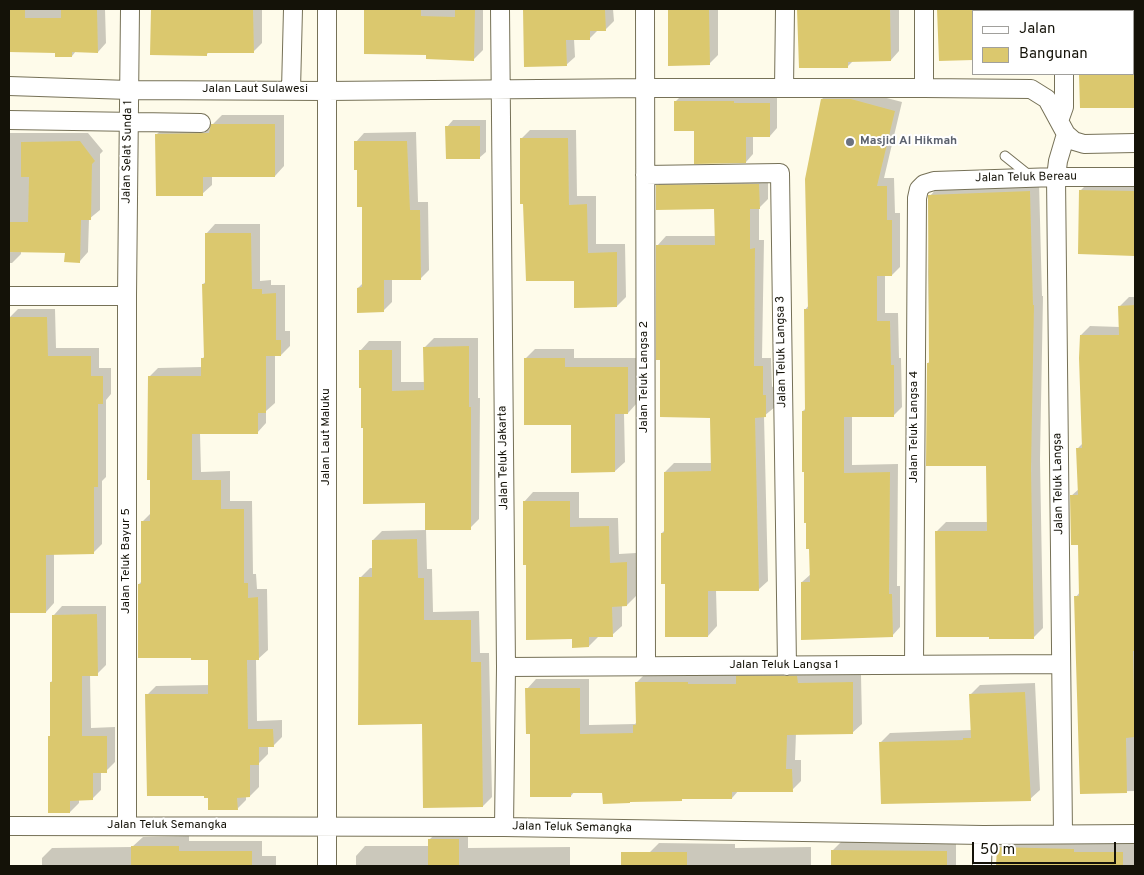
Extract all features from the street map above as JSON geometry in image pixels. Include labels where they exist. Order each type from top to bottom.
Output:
[{"type":"street","name":"Jalan Selat Sunda 1","points":[[127,296],[130,9]]},
{"type":"street","points":[[291,90],[293,9]]},
{"type":"street","name":"Jalan Laut Maluku","points":[[327,9],[327,866]]},
{"type":"street","name":"Jalan Teluk Jakarta","points":[[500,9],[506,667],[504,827]]},
{"type":"street","name":"Jalan Teluk Langsa 2","points":[[645,9],[646,666]]},
{"type":"street","points":[[784,88],[785,9]]},
{"type":"street","points":[[924,9],[924,88]]},
{"type":"street","name":"Jalan Teluk Langsa","points":[[1064,75],[1064,107],[1056,177],[1064,834]]},
{"type":"street","name":"Jalan Laut Sulawesi","points":[[9,86],[129,90],[327,91],[645,88],[1031,90],[1047,99],[1062,128]]},
{"type":"street","points":[[9,120],[201,123]]},
{"type":"street","points":[[1062,128],[1074,141],[1084,144],[1135,143]]},
{"type":"street","name":"Jalan Teluk Langsa 3","points":[[645,175],[780,173],[787,666]]},
{"type":"street","name":"Jalan Teluk Bereau","points":[[919,188],[924,184],[934,181],[1032,177],[1135,177]]},
{"type":"street","name":"Jalan Teluk Langsa 4","points":[[914,665],[917,198],[919,188]]},
{"type":"street","points":[[9,296],[127,296]]},
{"type":"street","name":"Jalan Teluk Bayur 5","points":[[127,296],[127,826]]},
{"type":"street","name":"Jalan Teluk Langsa 1","points":[[506,667],[1062,664]]},
{"type":"street","name":"Jalan Teluk Semangka","points":[[9,826],[504,827],[983,835],[1135,834]]},
{"type":"street","points":[[982,866],[983,835]]},
{"type":"lane","points":[[1005,156],[1032,177]]},
{"type":"building","points":[[9,9],[25,9],[25,18],[61,18],[61,9],[97,9],[98,53],[72,52],[72,57],[55,57],[55,53],[9,52]]},
{"type":"building","points":[[151,9],[253,9],[254,53],[207,53],[207,56],[150,55]]},
{"type":"building","points":[[364,9],[421,9],[421,16],[455,17],[455,9],[475,9],[474,61],[426,59],[426,55],[364,54]]},
{"type":"building","points":[[523,9],[605,10],[606,31],[590,31],[590,40],[566,40],[567,66],[524,67]]},
{"type":"building","points":[[668,9],[709,9],[710,65],[668,66]]},
{"type":"building","points":[[797,9],[890,9],[891,61],[848,62],[848,68],[799,68]]},
{"type":"building","points":[[937,9],[973,9],[972,60],[939,61]]},
{"type":"building","points":[[1079,75],[1134,75],[1134,108],[1080,108]]},
{"type":"building","points":[[821,99],[851,99],[895,111],[877,186],[887,186],[887,220],[892,220],[892,276],[877,276],[877,321],[890,321],[891,365],[894,365],[894,417],[844,417],[844,473],[890,472],[889,594],[892,594],[893,637],[801,640],[801,582],[810,582],[809,549],[806,549],[806,523],[804,523],[804,472],[802,472],[802,411],[805,411],[804,309],[808,309],[805,179]]},
{"type":"building","points":[[674,101],[770,103],[770,137],[746,137],[746,163],[694,164],[694,131],[674,131]]},
{"type":"building","points":[[211,124],[275,124],[275,177],[203,177],[203,196],[156,196],[155,134],[209,133]]},
{"type":"building","points":[[445,126],[480,126],[480,159],[446,159]]},
{"type":"building","points":[[520,138],[568,138],[569,205],[587,204],[588,253],[617,252],[617,307],[574,308],[574,281],[526,281],[523,204],[520,204]]},
{"type":"building","points":[[80,141],[95,161],[92,164],[91,220],[81,220],[80,263],[64,262],[65,253],[9,252],[9,222],[28,222],[29,177],[21,177],[21,142]]},
{"type":"building","points":[[354,141],[407,141],[410,210],[420,210],[421,280],[384,280],[384,312],[357,313],[357,288],[362,287],[362,207],[357,207],[357,170],[354,170]]},
{"type":"building","points":[[759,184],[760,209],[750,209],[750,249],[755,248],[754,366],[763,366],[763,395],[766,395],[766,417],[755,418],[759,591],[708,591],[708,637],[665,637],[665,584],[661,584],[661,533],[664,533],[664,472],[711,471],[710,418],[660,417],[660,360],[656,360],[656,245],[715,245],[714,209],[656,210],[656,185]]},
{"type":"building","points":[[1079,190],[1135,191],[1135,256],[1078,254]]},
{"type":"building","points":[[1030,191],[1034,305],[1031,469],[1034,639],[936,637],[935,531],[987,531],[986,466],[926,466],[927,363],[929,363],[928,195]]},
{"type":"building","points":[[205,233],[251,233],[252,289],[262,289],[262,294],[276,293],[276,340],[281,340],[281,356],[266,356],[266,413],[258,413],[258,434],[192,434],[192,480],[221,480],[221,509],[244,509],[244,583],[248,583],[248,598],[258,597],[259,660],[247,660],[248,729],[273,729],[274,747],[259,747],[259,765],[250,765],[250,797],[237,798],[238,810],[208,810],[208,798],[204,798],[204,796],[147,796],[145,694],[208,694],[208,660],[191,660],[191,658],[138,658],[138,584],[141,584],[141,521],[150,521],[150,480],[147,480],[148,376],[201,376],[201,358],[204,358],[202,284],[205,284]]},
{"type":"building","points":[[1135,305],[1135,651],[1133,651],[1135,737],[1126,738],[1127,793],[1080,794],[1074,596],[1079,596],[1078,545],[1071,545],[1070,495],[1078,495],[1076,448],[1082,448],[1080,335],[1119,335],[1118,306]]},
{"type":"building","points":[[9,317],[47,317],[48,356],[91,356],[91,376],[103,376],[103,404],[98,404],[98,487],[94,487],[94,554],[46,555],[46,613],[9,613]]},
{"type":"building","points":[[469,346],[471,530],[425,530],[425,503],[363,504],[363,428],[361,428],[359,350],[392,350],[392,391],[424,390],[423,347]]},
{"type":"building","points":[[524,358],[565,358],[565,367],[628,367],[628,414],[615,414],[615,472],[571,473],[571,425],[524,425]]},
{"type":"building","points":[[523,501],[570,501],[570,527],[609,526],[610,563],[627,562],[627,606],[612,607],[613,637],[589,637],[589,647],[572,648],[572,639],[526,640],[526,565],[523,565]]},
{"type":"building","points":[[417,539],[418,578],[424,578],[424,620],[471,620],[471,662],[481,662],[483,807],[423,808],[422,724],[358,725],[359,577],[372,577],[372,540]]},
{"type":"building","points":[[97,614],[98,676],[82,676],[82,736],[107,736],[107,773],[93,773],[93,800],[70,801],[70,813],[48,813],[48,736],[50,736],[50,682],[52,682],[52,615]]},
{"type":"building","points":[[736,676],[797,676],[798,683],[853,682],[853,734],[787,735],[786,769],[792,769],[793,792],[732,792],[732,799],[682,799],[682,801],[603,804],[602,793],[571,793],[571,797],[530,797],[530,734],[526,734],[525,688],[580,688],[580,734],[633,733],[633,725],[636,725],[635,682],[736,684]]},
{"type":"building","points":[[1025,692],[1031,801],[881,804],[879,742],[963,740],[963,738],[971,738],[969,694]]},
{"type":"building","points":[[428,839],[459,839],[459,866],[428,866]]},
{"type":"building","points":[[131,846],[179,846],[179,851],[252,851],[252,866],[131,866]]},
{"type":"building","points":[[997,847],[1074,849],[1074,852],[1123,852],[1123,866],[996,866]]},
{"type":"building","points":[[831,850],[947,851],[947,866],[831,866]]},
{"type":"building","points":[[621,852],[687,852],[687,866],[621,866]]},
{"type":"place","name":"Masjid Al Hikmah","points":[[850,142]]}]
